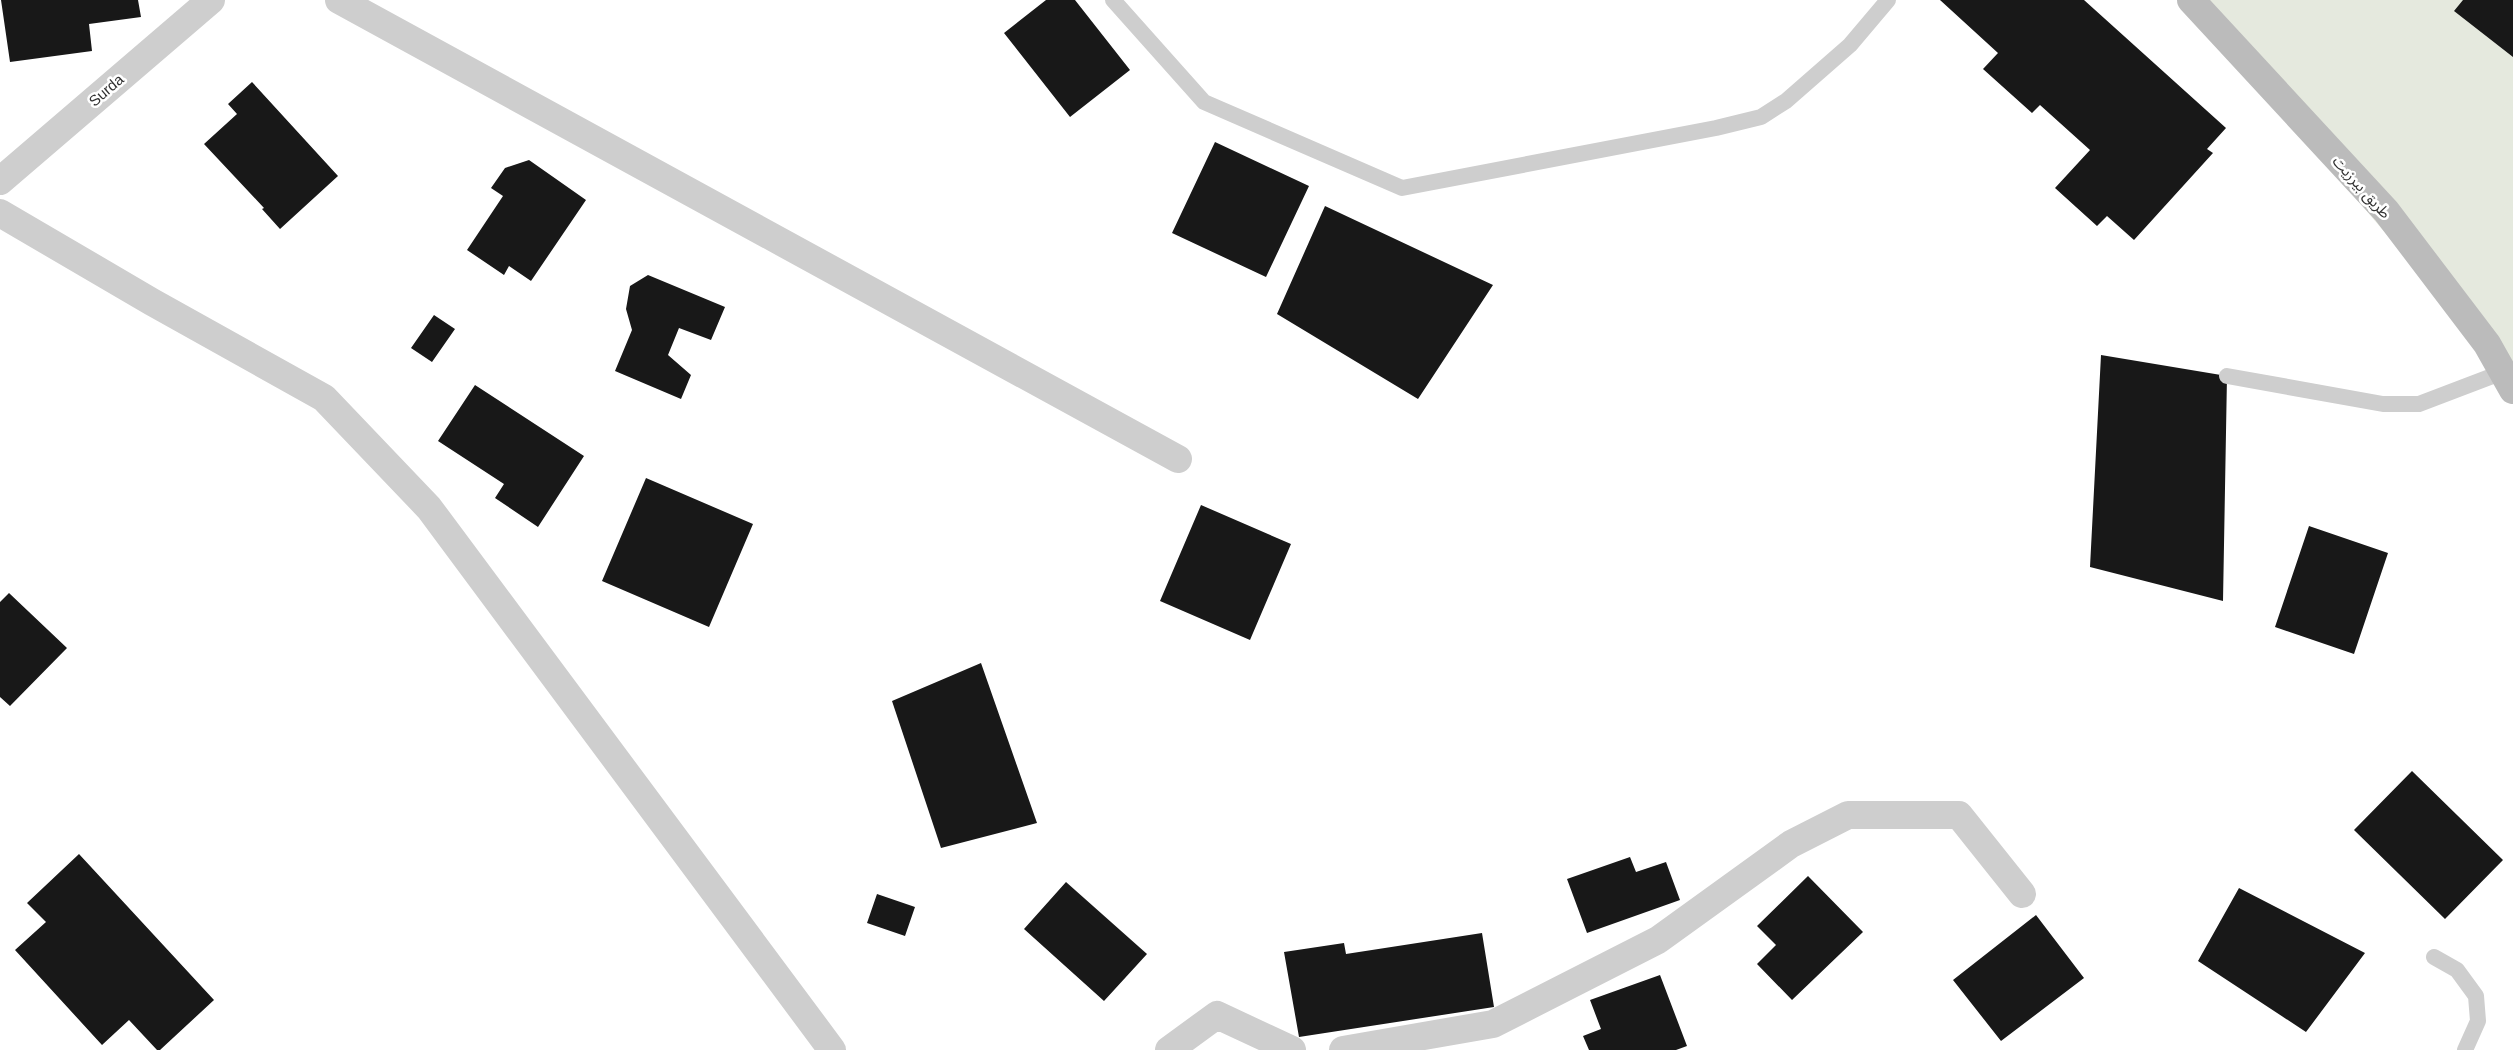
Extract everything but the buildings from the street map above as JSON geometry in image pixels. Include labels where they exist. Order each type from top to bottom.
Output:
[{"type":"main road","name":"طريق بيرزيت","points":[[2191,0],[2386,211],[2487,344],[2508,381]]},
{"type":"street","name":"Surda","points":[[0,180],[211,0]]},
{"type":"street","points":[[339,0],[1178,459]]},
{"type":"street","points":[[0,213],[152,302],[324,398],[430,508],[832,1050]]},
{"type":"street","points":[[1343,1050],[1494,1024],[1658,940],[1791,844],[1848,816],[1958,815],[2022,894]]},
{"type":"street","points":[[1169,1050],[1217,1015],[1292,1050]]},
{"type":"lane","points":[[1113,0],[1204,102],[1402,188],[1761,118],[1786,101],[1850,45],[1888,0]]},
{"type":"lane","points":[[2227,376],[2383,404],[2419,404],[2508,381]]},
{"type":"lane","points":[[2434,957],[2457,970],[2476,996],[2478,1021],[2465,1050]]},
{"type":"shaded area","points":[[2188,0],[2478,0],[2513,47],[2513,370],[2503,372]]}]
